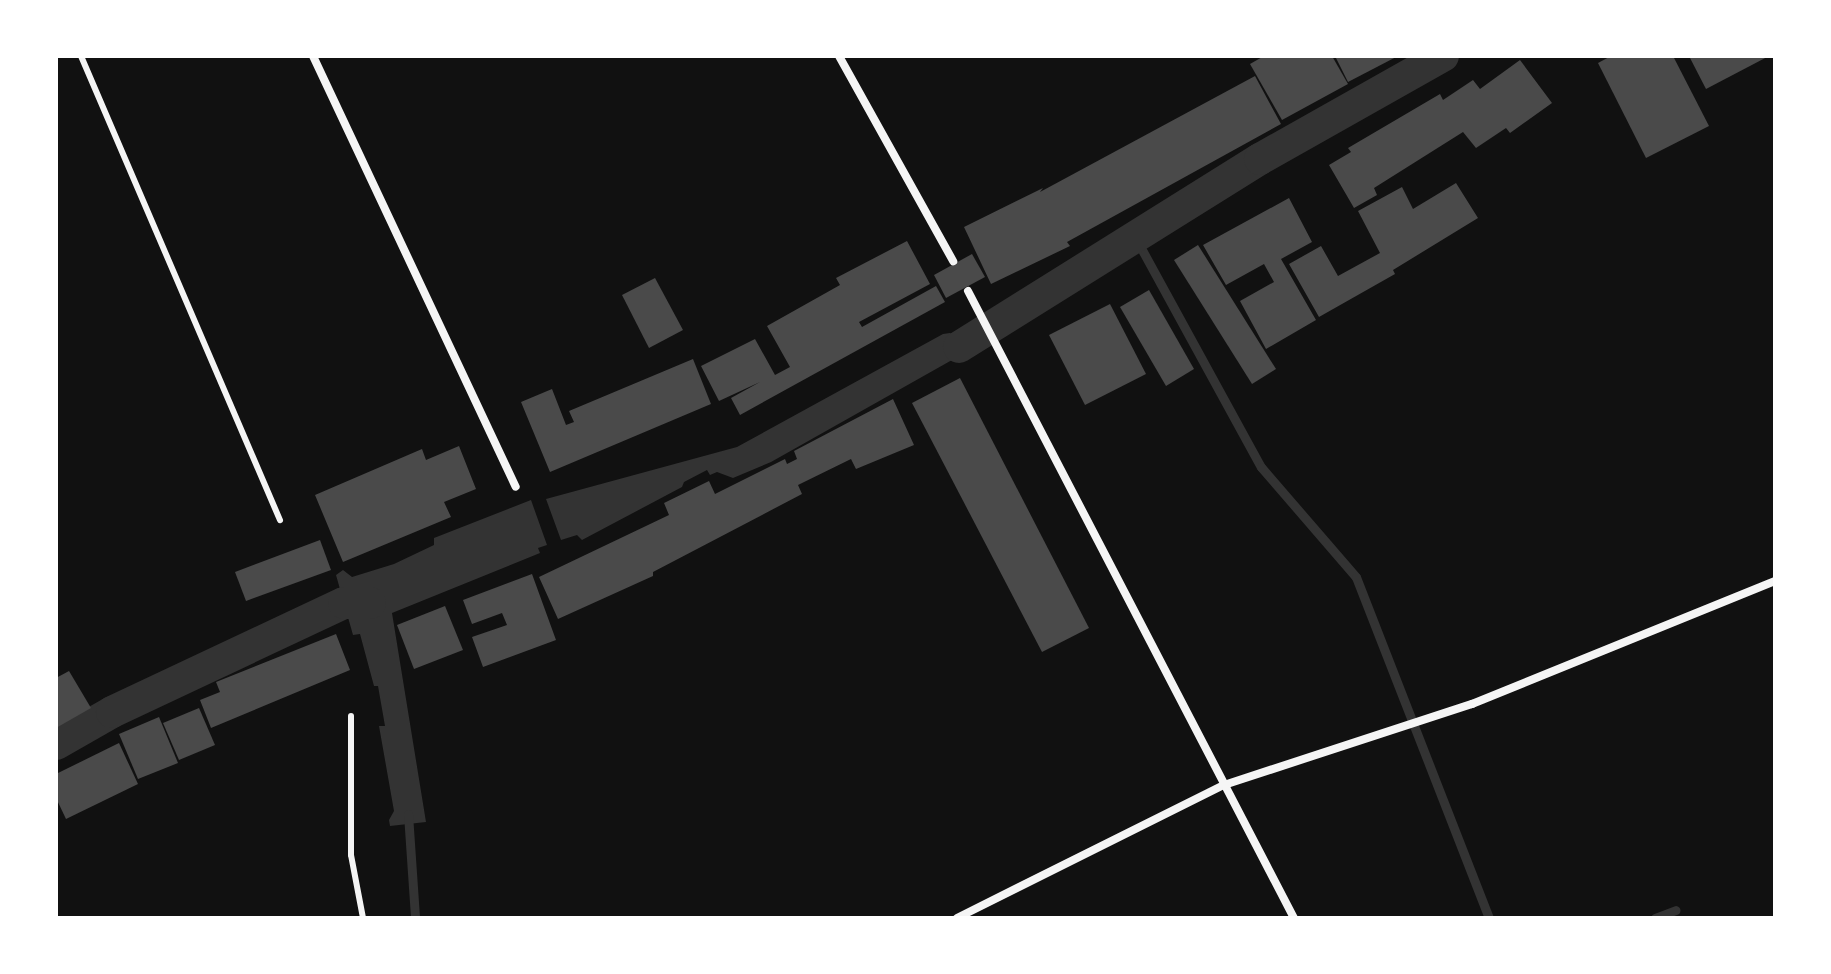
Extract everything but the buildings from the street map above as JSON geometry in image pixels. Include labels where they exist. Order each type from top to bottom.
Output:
[{"type":"street","points":[[313,56],[516,487]]},
{"type":"street","points":[[839,56],[953,261]]},
{"type":"street","points":[[968,291],[1294,918]]},
{"type":"street","points":[[957,918],[1224,785],[1472,704],[1775,581]]},
{"type":"lane","points":[[81,56],[280,520]]},
{"type":"lane","points":[[351,716],[351,855],[363,918]]},
{"type":"shaded area","points":[[950,333],[958,339],[959,347],[952,360],[771,462],[733,478],[717,472],[710,475],[707,470],[684,482],[682,487],[582,540],[577,535],[561,540],[546,499],[737,447],[943,334]]},
{"type":"shaded area","points":[[531,500],[547,545],[538,548],[540,553],[392,613],[426,822],[390,826],[389,820],[394,811],[379,726],[385,726],[378,686],[374,686],[360,634],[353,635],[336,575],[343,570],[352,577],[394,564],[434,545],[434,538]]},
{"type":"waterway","points":[[959,347],[1260,159],[1443,56]]},
{"type":"waterway","points":[[1135,237],[1261,467],[1356,577],[1489,918]]},
{"type":"waterway","points":[[56,744],[112,712],[344,603],[370,603]]},
{"type":"waterway","points":[[408,814],[415,918]]},
{"type":"waterway","points":[[1655,918],[1676,910]]}]
